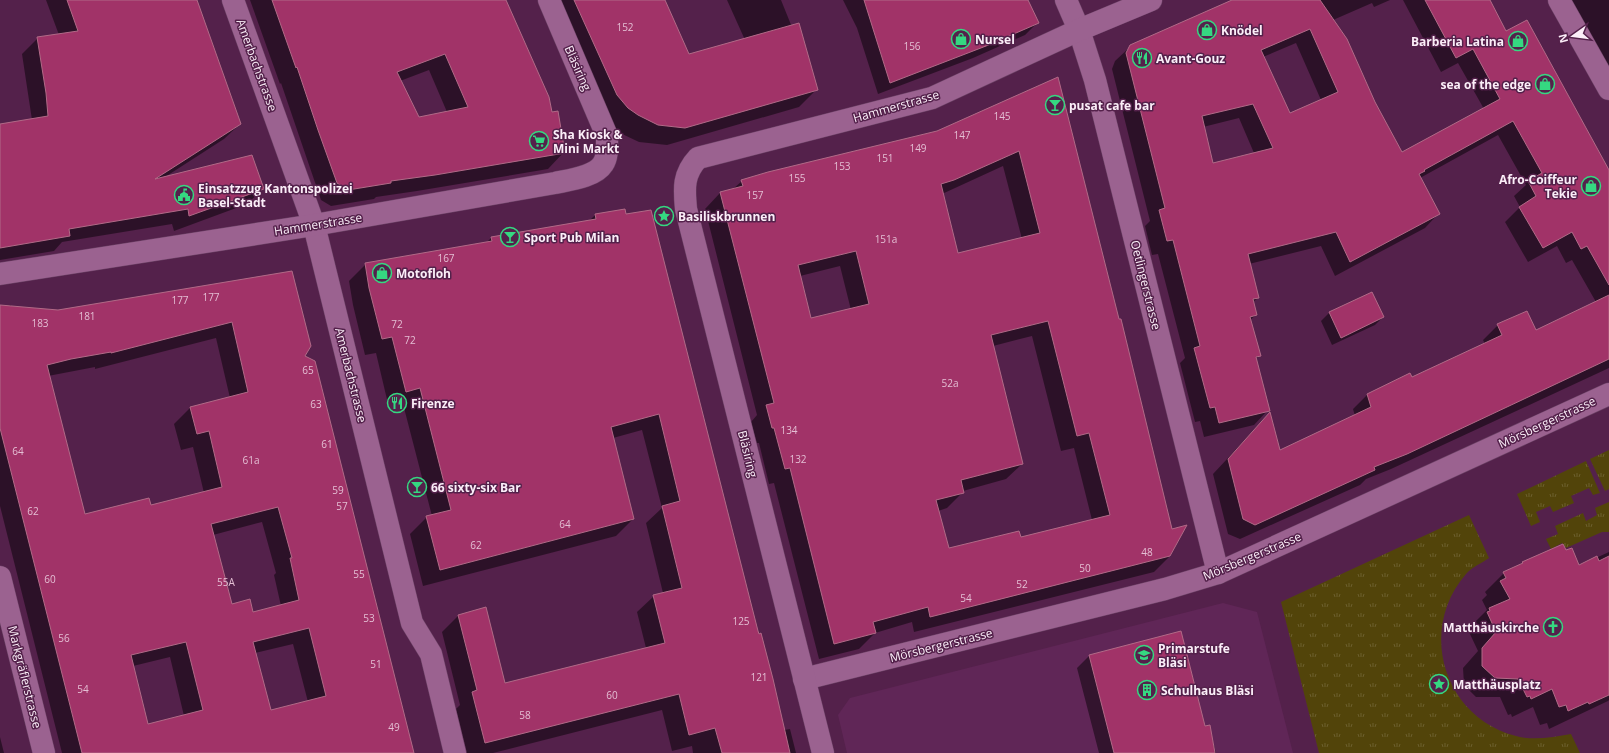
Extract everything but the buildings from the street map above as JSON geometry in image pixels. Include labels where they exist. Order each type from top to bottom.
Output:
[{"type":"street","name":"Amerbachstrasse","points":[[233,0],[314,225],[412,623],[431,654],[455,753]]},
{"type":"street","name":"Bläsiring","points":[[549,0],[607,136]]},
{"type":"street","name":"Oetlingerstrasse","points":[[1066,0],[1079,30],[1095,80],[1218,573]]},
{"type":"street","name":"Hammerstrasse","points":[[698,158],[932,98],[1079,30],[1151,0]]},
{"type":"street","points":[[1559,0],[1609,90]]},
{"type":"street","name":"Hammerstrasse","points":[[0,274],[314,225],[555,183],[592,174],[603,164],[606,152],[607,136]]},
{"type":"street","name":"Bläsiring","points":[[698,158],[690,166],[686,178],[684,191],[686,208],[823,753]]},
{"type":"street","name":"Mörsbergerstrasse","points":[[804,679],[1165,589],[1218,573],[1609,394]]},
{"type":"street","name":"Markgräflerstrasse","points":[[0,577],[44,753]]},
{"type":"shaded area","name":"Primarstufe Bläsi","points":[[1223,603],[1257,612],[1293,753],[847,753],[838,715],[850,698]]},
{"type":"green space","points":[[1609,450],[1609,489],[1605,491],[1590,459]]},
{"type":"green space","points":[[1586,461],[1600,493],[1593,495],[1589,488],[1571,496],[1574,503],[1553,512],[1550,506],[1536,512],[1540,522],[1531,526],[1517,494]]},
{"type":"green space","points":[[1609,502],[1609,532],[1602,532],[1566,548],[1562,543],[1551,549],[1546,539],[1558,534],[1555,526],[1583,513],[1586,521],[1597,515],[1595,508]]},
{"type":"green space","points":[[1469,515],[1489,558],[1466,574],[1451,596],[1443,620],[1441,645],[1446,669],[1456,692],[1471,711],[1491,726],[1516,736],[1530,738],[1544,738],[1571,734],[1580,753],[1319,753],[1281,602]]},
{"type":"place","name":"Knödel","points":[[1207,30]]},
{"type":"place","name":"Nursel","points":[[961,39]]},
{"type":"place","name":"Barberia Latina","points":[[1518,41]]},
{"type":"place","name":"Avant-Gouz","points":[[1142,58]]},
{"type":"place","name":"sea of the edge","points":[[1545,84]]},
{"type":"place","name":"pusat cafe bar","points":[[1055,105]]},
{"type":"place","name":"Sha Kiosk & Mini Markt","points":[[539,141]]},
{"type":"place","name":"Afro-Coiffeur Tekie","points":[[1591,186]]},
{"type":"place","name":"Einsatzzug Kantonspolizei Basel-Stadt","points":[[184,195]]},
{"type":"place","name":"Basiliskbrunnen","points":[[664,216]]},
{"type":"place","name":"Sport Pub Milan","points":[[510,237]]},
{"type":"place","name":"Motofloh","points":[[382,273]]},
{"type":"place","name":"Firenze","points":[[397,403]]},
{"type":"place","name":"66 sixty-six Bar","points":[[417,487]]},
{"type":"place","name":"Matthäuskirche","points":[[1553,627]]},
{"type":"place","name":"Primarstufe Bläsi","points":[[1144,655]]},
{"type":"place","name":"Matthäusplatz","points":[[1439,684]]},
{"type":"place","name":"Schulhaus Bläsi","points":[[1147,690]]}]
